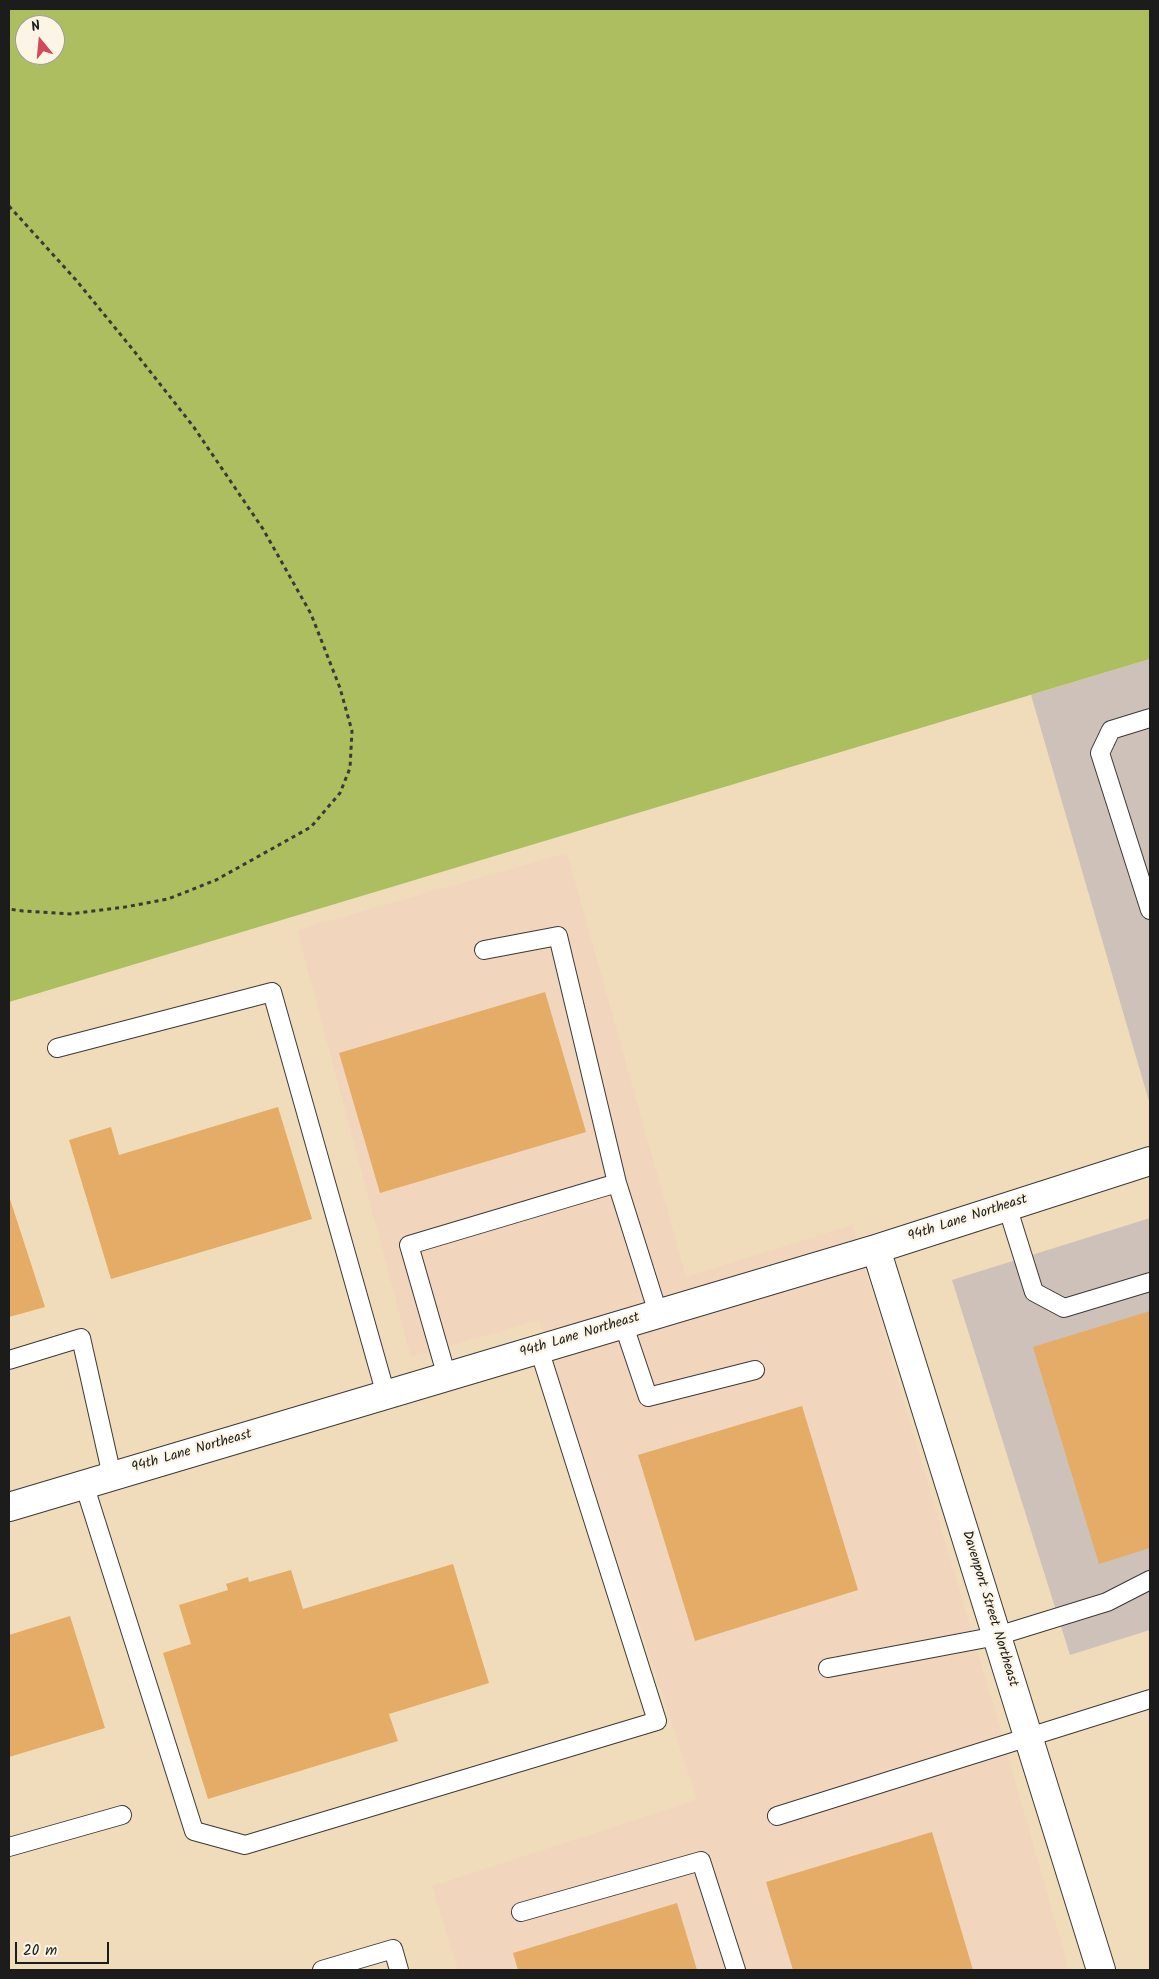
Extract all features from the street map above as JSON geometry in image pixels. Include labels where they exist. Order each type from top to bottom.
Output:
[{"type":"street","name":"94th Lane Northeast","points":[[9,1507],[876,1249],[1150,1161]]},
{"type":"street","name":"Davenport Street Northeast","points":[[876,1249],[1101,1970]]},
{"type":"lane","points":[[1150,718],[1111,730],[1100,753],[1150,910]]},
{"type":"lane","points":[[484,950],[558,936],[617,1183],[658,1313]]},
{"type":"lane","points":[[57,1048],[272,992],[386,1395]]},
{"type":"lane","points":[[447,1377],[409,1245],[617,1183]]},
{"type":"lane","points":[[1007,1206],[1034,1292],[1064,1308],[1150,1282]]},
{"type":"lane","points":[[623,1323],[648,1397],[755,1370]]},
{"type":"lane","points":[[9,1360],[81,1338],[112,1476]]},
{"type":"lane","points":[[84,1484],[194,1831],[245,1845],[657,1722],[539,1349]]},
{"type":"lane","points":[[828,1668],[997,1636],[1107,1602],[1150,1580]]},
{"type":"lane","points":[[777,1816],[1150,1699]]},
{"type":"lane","points":[[9,1847],[122,1815]]},
{"type":"lane","points":[[521,1912],[701,1861],[736,1970]]},
{"type":"lane","points":[[322,1970],[393,1949],[399,1970]]},
{"type":"path","points":[[9,206],[76,280],[193,426],[263,529],[311,614],[340,688],[352,731],[350,768],[340,793],[311,827],[216,880],[168,899],[125,907],[70,914],[23,911],[9,908]]},
{"type":"shaded area","points":[[1150,659],[1150,1105],[1031,695]]},
{"type":"shaded area","points":[[567,853],[686,1277],[852,1225],[1069,1970],[458,1970],[432,1886],[697,1800],[539,1320],[411,1357],[297,930]]},
{"type":"shaded area","points":[[1150,1218],[1150,1630],[1070,1655],[952,1280]]},
{"type":"green space","points":[[9,9],[1150,9],[1150,659],[9,1002]]},
{"type":"building","points":[[545,992],[586,1132],[380,1193],[339,1053]]},
{"type":"building","points":[[278,1107],[312,1219],[111,1279],[69,1140],[111,1127],[119,1155]]},
{"type":"building","points":[[9,1196],[45,1307],[9,1317]]},
{"type":"building","points":[[1150,1311],[1150,1548],[1099,1564],[1033,1347]]},
{"type":"building","points":[[802,1406],[858,1590],[695,1641],[638,1455]]},
{"type":"building","points":[[453,1564],[489,1683],[389,1714],[398,1741],[208,1799],[163,1653],[191,1644],[179,1605],[228,1590],[226,1584],[248,1577],[249,1582],[291,1570],[303,1609]]},
{"type":"building","points":[[70,1616],[105,1728],[9,1757],[9,1635]]},
{"type":"building","points":[[932,1832],[973,1970],[793,1970],[766,1882]]},
{"type":"building","points":[[677,1903],[697,1970],[518,1970],[513,1953]]}]
